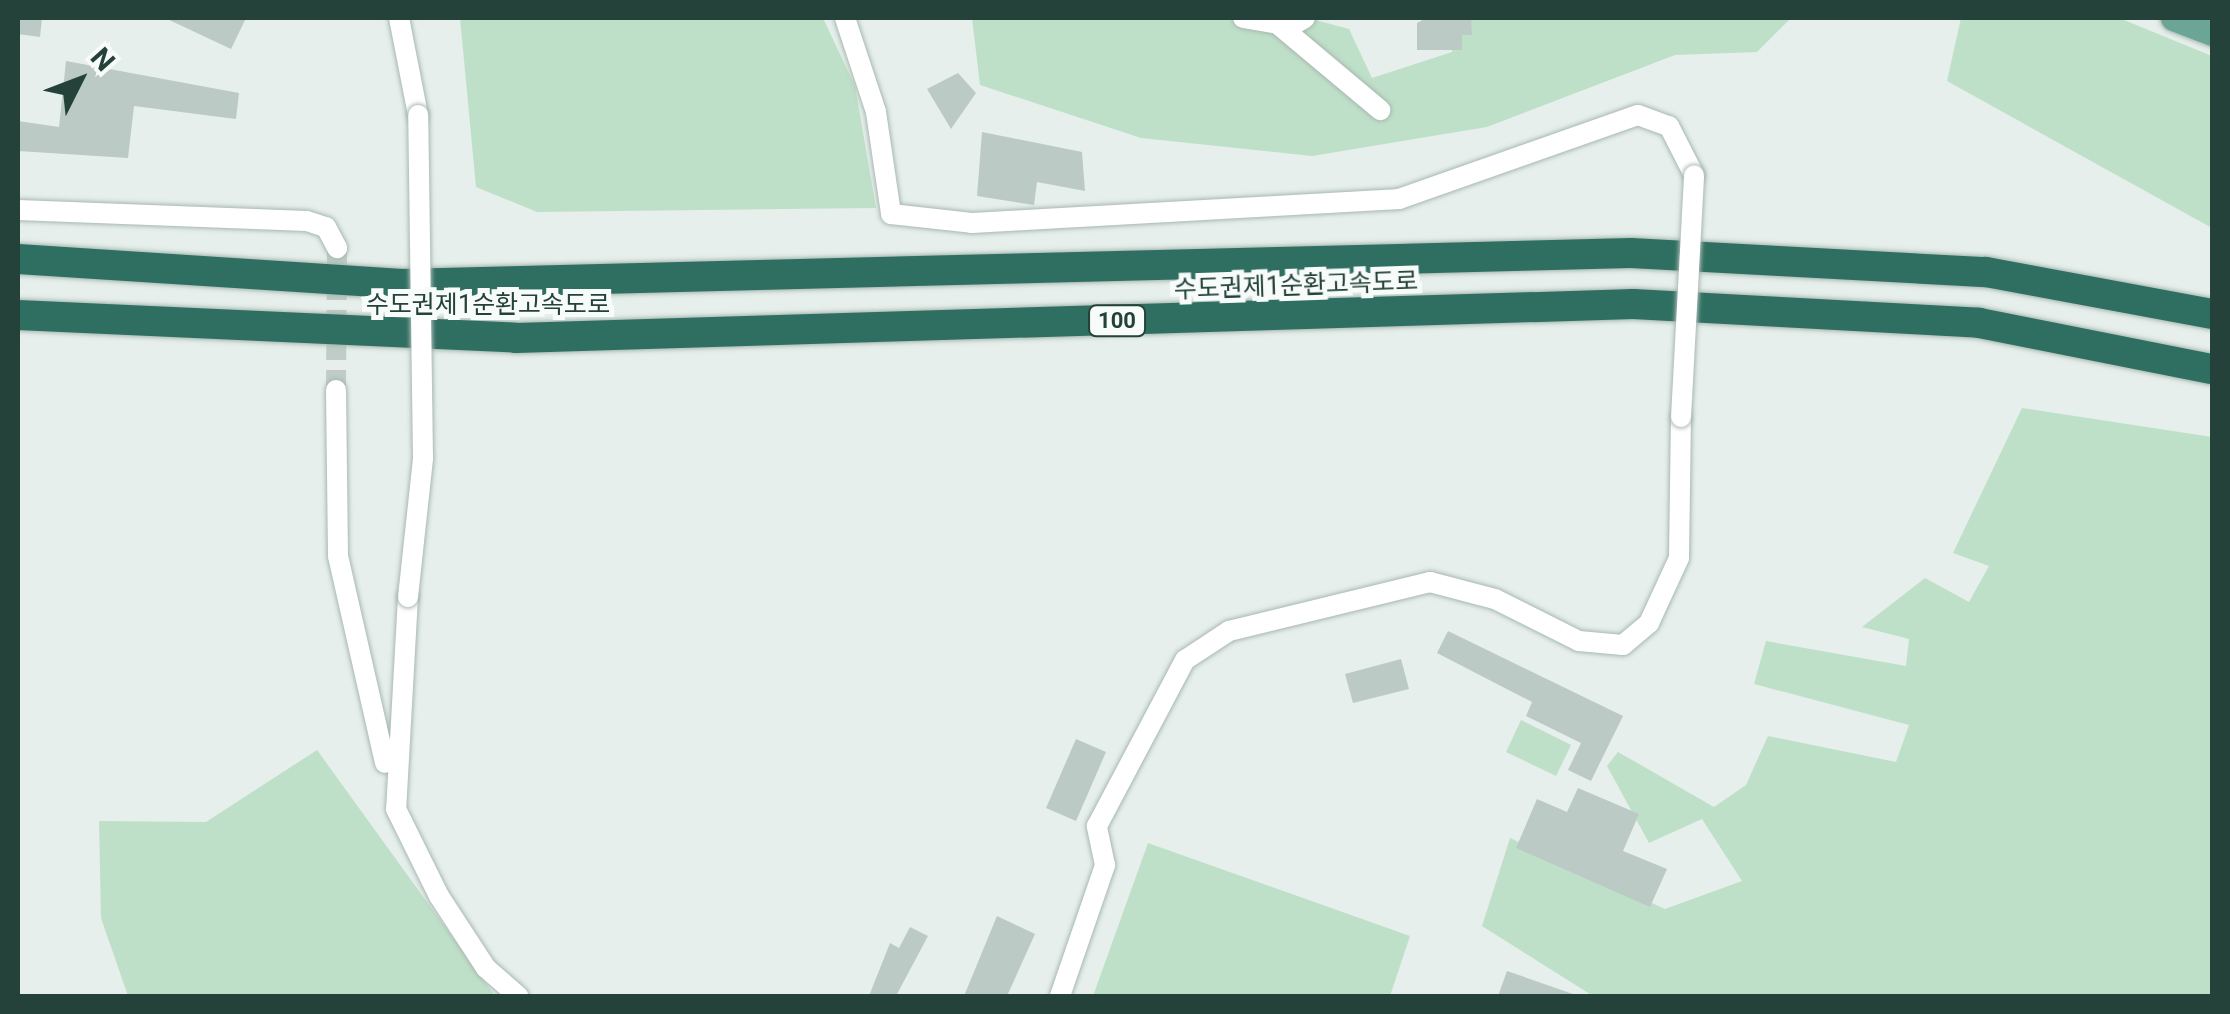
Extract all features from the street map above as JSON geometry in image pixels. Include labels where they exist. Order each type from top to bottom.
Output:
[{"type":"highway","name":"수도권제1순환고속도로","points":[[18,259],[402,284],[1632,254],[1986,272],[2212,314]]},
{"type":"highway","name":"수도권제1순환고속도로","points":[[18,315],[516,338],[1633,304],[1979,324],[2212,370]]},
{"type":"main road","points":[[2173,18],[2212,33]]},
{"type":"lane","points":[[396,809],[408,597],[424,458],[418,114],[399,18]]},
{"type":"lane","points":[[845,18],[876,112],[891,214],[988,222],[1399,198],[1638,115],[1669,126],[1694,174],[1681,418],[1679,558],[1649,623],[1622,646],[1579,641],[1495,599],[1430,582],[1230,632],[1185,660],[1097,826],[1106,865],[1060,996]]},
{"type":"lane","points":[[1243,18],[1280,26],[1380,110]]},
{"type":"lane","points":[[1280,26],[1304,18]]},
{"type":"lane","points":[[18,210],[308,221],[326,228],[337,248]]},
{"type":"lane","points":[[336,390],[338,556],[396,809],[439,896],[518,996]]},
{"type":"green space","points":[[460,18],[823,18],[855,86],[876,208],[537,212],[476,187]]},
{"type":"green space","points":[[972,18],[1308,18],[1349,29],[1372,78],[1452,52],[1457,18],[1791,18],[1757,52],[1675,55],[1487,127],[1312,156],[1141,138],[980,85]]},
{"type":"green space","points":[[1961,18],[2119,18],[2212,56],[2212,228],[1947,81]]},
{"type":"green space","points":[[2022,408],[2212,437],[2212,996],[1593,996],[1482,926],[1510,838],[1665,909],[1742,881],[1702,819],[1649,843],[1607,766],[1618,752],[1714,807],[1746,785],[1768,736],[1896,762],[1909,725],[1754,684],[1766,641],[1906,666],[1909,639],[1862,627],[1925,578],[1969,602],[1989,566],[1953,553]]},
{"type":"green space","points":[[1521,720],[1571,745],[1556,776],[1506,752]]},
{"type":"green space","points":[[317,750],[495,996],[128,996],[101,918],[99,821],[206,822]]},
{"type":"green space","points":[[1148,843],[1410,936],[1390,996],[1093,996]]},
{"type":"building","points":[[18,18],[42,18],[40,37],[18,34]]},
{"type":"building","points":[[165,18],[246,18],[231,49]]},
{"type":"building","points":[[1426,18],[1471,18],[1472,35],[1462,35],[1462,50],[1417,50],[1417,23]]},
{"type":"building","points":[[66,61],[239,93],[236,119],[134,106],[128,158],[18,151],[18,121],[59,127]]},
{"type":"building","points":[[958,73],[976,93],[951,129],[927,89]]},
{"type":"building","points":[[982,132],[1082,152],[1085,191],[1037,182],[1034,205],[977,196]]},
{"type":"building","points":[[1448,631],[1623,716],[1591,781],[1568,770],[1581,743],[1526,716],[1532,702],[1437,653]]},
{"type":"building","points":[[1401,659],[1409,689],[1353,703],[1345,674]]},
{"type":"building","points":[[1076,739],[1106,752],[1076,821],[1046,808]]},
{"type":"building","points":[[1578,788],[1639,814],[1623,851],[1667,869],[1650,907],[1516,848],[1537,799],[1567,812]]},
{"type":"building","points":[[997,916],[1035,934],[1007,996],[964,996]]},
{"type":"building","points":[[910,927],[928,936],[896,996],[869,996],[890,943],[899,948]]},
{"type":"building","points":[[1507,971],[1573,994],[1498,996]]},
{"type":"tunnel","points":[[336,390],[337,248]]}]
